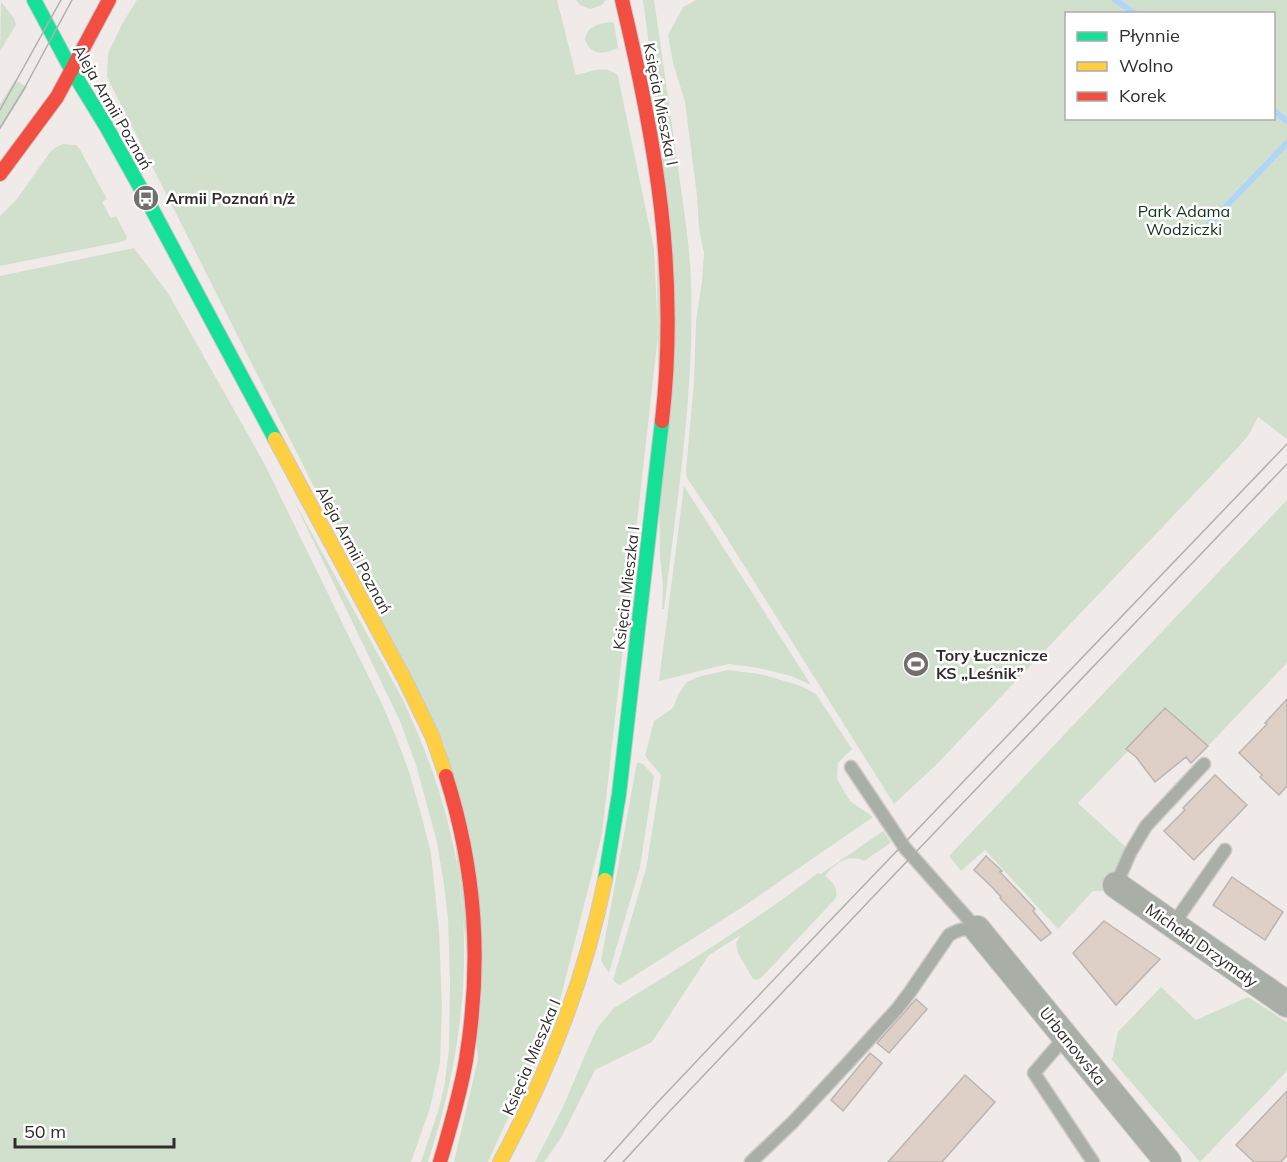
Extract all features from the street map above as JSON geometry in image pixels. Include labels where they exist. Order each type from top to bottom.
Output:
[{"type":"street","name":"Aleja Armii Poznań","points":[[34,0],[146,198],[400,669],[441,758],[467,853],[473,896],[476,962],[474,1002],[465,1065],[440,1162]]},
{"type":"street","points":[[0,174],[57,97],[109,0]]},
{"type":"street","name":"Księcia Mieszka I","points":[[500,1162],[529,1110],[565,1022],[601,900],[609,860],[622,763],[667,380],[668,269],[661,199],[648,115],[622,0]]},
{"type":"street","name":"Michała Drzymały","points":[[1116,885],[1287,1005]]},
{"type":"street","name":"Urbanowska","points":[[977,929],[1168,1162]]},
{"type":"lane","points":[[1116,885],[1146,826],[1204,764]]},
{"type":"lane","points":[[851,766],[905,848],[977,929]]},
{"type":"lane","points":[[1181,930],[1179,916],[1225,850]]},
{"type":"lane","points":[[751,1162],[793,1122],[897,1009],[949,935],[957,930],[977,929]]},
{"type":"lane","points":[[1066,1036],[1034,1073],[1093,1162]]},
{"type":"green space","points":[[137,0],[557,0],[576,75],[609,70],[618,76],[654,249],[658,335],[602,834],[558,1008],[488,1162],[454,1162],[478,1059],[445,746],[107,77],[108,54],[122,24]]},
{"type":"green space","points":[[576,0],[606,0],[602,5],[590,9],[580,5]]},
{"type":"green space","points":[[643,0],[654,0],[685,217],[691,280],[692,321],[688,404],[664,609],[662,609],[663,585],[660,557],[655,90]]},
{"type":"green space","name":"Park Adama Wodziczki","points":[[696,0],[1287,0],[1287,439],[1258,417],[1248,436],[1232,454],[936,765],[894,804],[687,478],[696,321],[704,253],[699,230],[685,102],[673,63],[668,35],[683,7]]},
{"type":"green space","points":[[1,2],[14,18],[16,25],[0,51]]},
{"type":"green space","points":[[614,23],[618,48],[603,53],[595,52],[585,40],[586,35],[596,25]]},
{"type":"green space","points":[[15,80],[27,87],[0,130],[0,104]]},
{"type":"green space","points":[[63,144],[76,145],[79,148],[107,199],[102,202],[111,218],[116,216],[127,237],[126,240],[0,266],[0,216],[16,200],[51,151]]},
{"type":"green space","points":[[134,248],[168,293],[264,463],[382,704],[410,775],[431,853],[439,931],[442,1007],[440,1063],[430,1108],[411,1162],[0,1162],[0,276]]},
{"type":"green space","points":[[684,486],[811,685],[791,676],[729,664],[659,681]]},
{"type":"green space","points":[[293,499],[402,698],[441,796],[450,831],[463,914],[462,998],[450,1081],[428,1162],[421,1162],[444,1088],[449,1049],[448,919],[437,842],[416,765],[400,721]]},
{"type":"green space","points":[[1287,500],[1287,663],[1208,746],[1166,709],[1126,749],[1128,751],[1078,803],[1127,848],[1109,891],[1093,891],[1058,929],[985,850],[961,871],[949,856]]},
{"type":"green space","points":[[728,670],[760,674],[801,686],[816,694],[852,749],[838,763],[837,779],[850,801],[873,817],[744,906],[620,985],[613,980],[646,869],[661,775],[645,756],[654,721],[673,708],[679,693],[687,682]]},
{"type":"green space","points":[[637,762],[643,764],[654,776],[640,867],[609,973],[601,961]]},
{"type":"green space","points":[[883,831],[891,842],[889,844],[864,861],[853,858],[843,861],[825,876],[834,886],[836,898],[761,978],[753,979],[738,953],[736,943],[741,935],[709,955],[652,1042],[595,1070],[561,1138],[544,1162],[535,1162],[562,1109],[598,1027],[614,1008],[692,960]]},
{"type":"green space","points":[[1161,987],[1196,1020],[1248,997],[1287,1022],[1287,1071],[1200,1162],[1112,1060],[1118,1032]]},
{"type":"building","points":[[1287,699],[1287,786],[1279,795],[1239,753]]},
{"type":"building","points":[[1165,708],[1208,746],[1191,763],[1186,757],[1155,782],[1136,757],[1126,749]]},
{"type":"building","points":[[1215,775],[1247,805],[1194,860],[1164,831]]},
{"type":"building","points":[[986,856],[1035,909],[1033,911],[1051,933],[1041,941],[974,870]]},
{"type":"building","points":[[1232,877],[1283,912],[1265,940],[1213,905]]},
{"type":"building","points":[[1104,921],[1160,959],[1116,1005],[1073,953]]},
{"type":"building","points":[[916,999],[927,1009],[889,1053],[877,1043]]},
{"type":"building","points":[[870,1053],[882,1063],[843,1111],[831,1100]]},
{"type":"building","points":[[965,1075],[995,1102],[942,1162],[888,1162]]},
{"type":"building","points":[[1287,1091],[1287,1155],[1281,1162],[1254,1162],[1236,1145]]},
{"type":"waterway","points":[[1115,0],[1133,12]]},
{"type":"waterway","points":[[1275,112],[1287,121]]},
{"type":"waterway","points":[[1206,227],[1287,143]]},
{"type":"tram line","points":[[0,110],[61,0]]},
{"type":"tram line","points":[[0,128],[72,0]]},
{"type":"tram line","points":[[604,1162],[798,954],[1287,444]]},
{"type":"tram line","points":[[623,1162],[1287,464]]},
{"type":"traffic: fast","points":[[34,0],[146,198],[275,439]]},
{"type":"traffic: fast","points":[[605,880],[619,794],[662,421]]},
{"type":"traffic: slow","points":[[275,439],[405,680],[433,738],[446,776]]},
{"type":"traffic: slow","points":[[500,1162],[534,1094],[563,1025],[587,954],[605,880]]},
{"type":"traffic: jam","points":[[0,174],[57,97],[109,0]]},
{"type":"traffic: jam","points":[[622,0],[654,157],[666,261],[667,367],[662,421]]},
{"type":"traffic: jam","points":[[440,1162],[458,1099],[466,1060],[471,1024],[475,952],[470,882],[456,811],[446,776]]},
{"type":"place","name":"Armii Poznań n/ż","points":[[146,198]]},
{"type":"place","name":"Tory Łucznicze KS „Leśnik”","points":[[916,664]]}]
